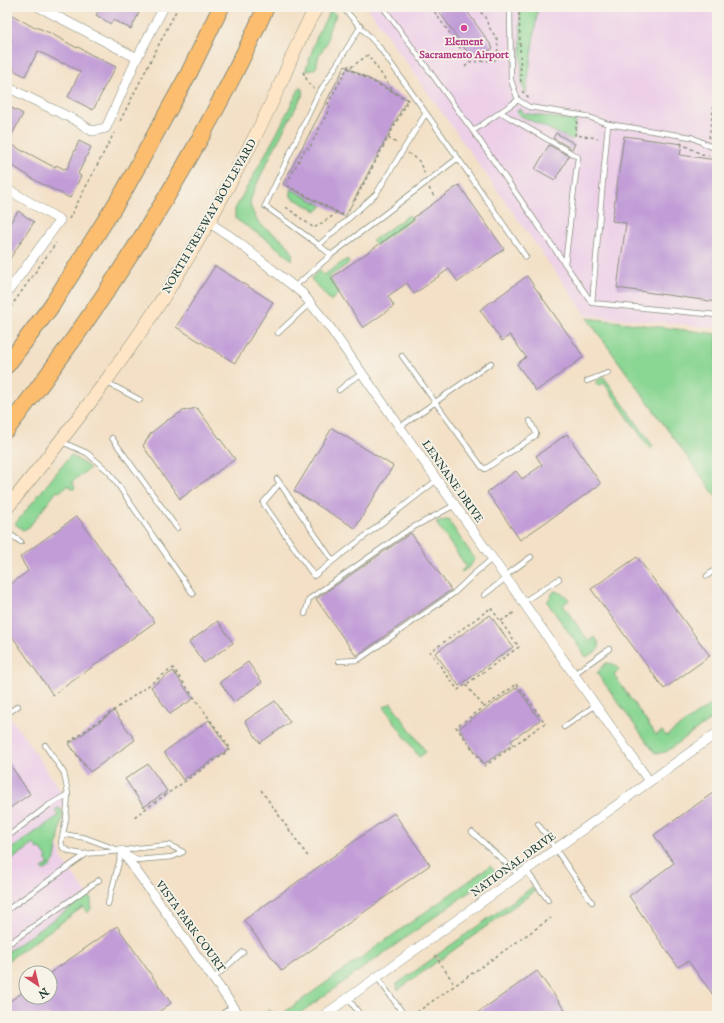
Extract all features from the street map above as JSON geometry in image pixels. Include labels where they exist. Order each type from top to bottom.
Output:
[{"type":"highway","points":[[7,365],[52,305],[124,191],[189,73],[220,7]]},
{"type":"highway","points":[[7,429],[48,376],[123,268],[198,142],[252,39],[266,7]]},
{"type":"street","points":[[39,7],[137,58]]},
{"type":"street","points":[[7,87],[77,121],[92,131],[110,131],[137,58],[164,7]]},
{"type":"street","name":"NORTH FREEWAY BOULEVARD","points":[[7,508],[61,441],[106,381],[184,265],[267,113],[301,36],[317,7]]},
{"type":"street","points":[[7,189],[63,222],[7,293]]},
{"type":"street","name":"LENNANE DRIVE","points":[[208,222],[230,236],[294,287],[302,294],[328,325],[650,781]]},
{"type":"street","name":"NATIONAL DRIVE","points":[[323,1016],[717,733]]},
{"type":"street","name":"VISTA PARK COURT","points":[[122,851],[240,1016]]},
{"type":"lane","points":[[342,7],[380,48],[526,257]]},
{"type":"lane","points":[[383,7],[473,131],[592,303],[717,315]]},
{"type":"lane","points":[[510,7],[511,80],[518,100],[529,107],[586,116],[608,124],[691,137],[706,145],[717,148]]},
{"type":"lane","points":[[331,255],[265,206],[317,96],[361,26]]},
{"type":"lane","points":[[473,131],[518,100]]},
{"type":"lane","points":[[500,112],[578,157],[565,264]]},
{"type":"lane","points":[[319,245],[376,194],[426,113]]},
{"type":"lane","points":[[592,303],[608,124]]},
{"type":"lane","points":[[294,287],[331,255],[458,158]]},
{"type":"lane","points":[[278,333],[310,303]]},
{"type":"lane","points":[[402,356],[478,462],[485,469],[535,436],[536,433],[530,421]]},
{"type":"lane","points":[[400,427],[490,363]]},
{"type":"lane","points":[[587,381],[608,373]]},
{"type":"lane","points":[[339,390],[362,374]]},
{"type":"lane","points":[[106,381],[140,400]]},
{"type":"lane","points":[[112,438],[177,528]]},
{"type":"lane","points":[[61,441],[87,453],[109,472],[193,594]]},
{"type":"lane","points":[[333,561],[278,481],[263,503],[314,576],[437,480]]},
{"type":"lane","points":[[305,614],[309,599],[408,530],[455,505]]},
{"type":"lane","points":[[7,532],[20,542]]},
{"type":"lane","points":[[484,595],[531,557]]},
{"type":"lane","points":[[339,660],[358,660],[454,593],[492,558]]},
{"type":"lane","points":[[707,576],[717,568]]},
{"type":"lane","points":[[523,602],[559,579]]},
{"type":"lane","points":[[574,674],[609,649]]},
{"type":"lane","points":[[564,727],[596,705]]},
{"type":"lane","points":[[7,714],[18,706]]},
{"type":"lane","points":[[45,744],[64,773],[68,794],[66,820],[61,842],[63,848],[71,852],[86,854],[122,851],[168,845],[183,852],[172,857],[137,860],[122,851],[86,838],[63,834]]},
{"type":"lane","points":[[7,837],[49,805],[68,794]]},
{"type":"lane","points":[[538,824],[592,902]]},
{"type":"lane","points":[[472,832],[523,872],[548,900]]},
{"type":"lane","points":[[108,904],[122,851]]},
{"type":"lane","points":[[7,910],[86,854]]},
{"type":"lane","points":[[7,945],[99,880]]},
{"type":"lane","points":[[214,978],[243,952]]},
{"type":"lane","points":[[377,977],[405,1016]]},
{"type":"lane","points":[[348,998],[361,1016]]},
{"type":"lane","points":[[218,1016],[233,1006]]},
{"type":"path","points":[[117,127],[178,7]]},
{"type":"path","points":[[431,7],[470,62]]},
{"type":"path","points":[[465,67],[470,62],[497,60],[497,39],[489,27],[484,15],[474,7]]},
{"type":"path","points":[[519,7],[521,86],[522,91],[528,96],[526,105]]},
{"type":"path","points":[[346,217],[286,185],[306,147],[309,149],[330,107],[327,105],[349,66],[351,67],[368,55],[394,92]]},
{"type":"path","points":[[347,68],[408,100],[353,204]]},
{"type":"path","points":[[701,154],[710,136],[717,85]]},
{"type":"path","points":[[577,120],[575,135],[598,138]]},
{"type":"path","points":[[63,222],[110,131]]},
{"type":"path","points":[[388,138],[397,143],[419,161],[430,191],[435,198]]},
{"type":"path","points":[[677,141],[701,154],[717,157]]},
{"type":"path","points":[[286,207],[314,228],[334,215],[336,212]]},
{"type":"path","points":[[7,312],[59,238]]},
{"type":"path","points":[[492,608],[501,621],[519,647],[458,690],[430,652],[492,608]]},
{"type":"path","points":[[501,621],[515,612]]},
{"type":"path","points":[[85,766],[68,744],[173,668],[231,749],[134,817]]},
{"type":"path","points":[[517,684],[545,723],[485,766],[456,727],[484,707],[517,684]]},
{"type":"path","points":[[466,685],[484,707]]},
{"type":"path","points":[[261,790],[309,858]]},
{"type":"path","points":[[416,1012],[551,918]]},
{"type":"path","points":[[435,954],[455,985]]},
{"type":"shaded area","points":[[367,7],[717,7],[717,328],[586,315]]},
{"type":"shaded area","points":[[7,713],[65,798],[56,833],[62,859],[90,898],[7,956]]},
{"type":"green space","points":[[520,7],[538,7],[526,93],[522,86]]},
{"type":"green space","points":[[331,10],[336,15],[329,30],[327,43],[319,55],[316,68],[305,72],[318,33]]},
{"type":"green space","points":[[300,87],[303,91],[302,96],[264,169],[250,204],[259,223],[281,239],[290,249],[292,260],[269,241],[237,220],[235,217],[235,209],[277,133]]},
{"type":"green space","points":[[518,109],[523,111],[523,113],[576,121],[574,135],[576,136],[573,139],[570,139],[519,115],[517,112]]},
{"type":"green space","points":[[291,189],[323,206],[317,211],[291,197]]},
{"type":"green space","points":[[409,215],[412,219],[376,245],[372,241]]},
{"type":"green space","points":[[347,259],[349,263],[329,277],[339,293],[331,301],[311,279],[319,270],[324,275]]},
{"type":"green space","points":[[587,318],[717,334],[717,498]]},
{"type":"green space","points":[[604,377],[653,446],[650,449],[604,383],[599,386],[596,384],[596,382]]},
{"type":"green space","points":[[71,455],[90,468],[72,482],[75,487],[74,489],[68,485],[59,492],[57,491],[29,527],[23,530],[15,524]]},
{"type":"green space","points":[[448,520],[475,559],[470,566],[462,572],[461,571],[466,566],[436,523]]},
{"type":"green space","points":[[554,591],[563,594],[569,600],[563,605],[589,642],[595,637],[599,645],[598,650],[586,657],[547,602]]},
{"type":"green space","points":[[606,663],[614,664],[619,670],[614,675],[656,735],[662,731],[666,736],[717,700],[717,715],[666,752],[654,752],[597,673]]},
{"type":"green space","points":[[391,703],[426,752],[419,757],[384,707]]},
{"type":"green space","points":[[58,808],[62,810],[63,813],[55,859],[51,866],[44,871],[42,868],[49,864],[45,859],[47,858],[40,848],[38,849],[34,844],[7,863],[7,852],[58,816],[55,810]]},
{"type":"green space","points":[[490,866],[496,873],[296,1016],[260,1015],[270,1010],[271,1012],[282,1014]]},
{"type":"green space","points":[[531,888],[535,891],[440,960],[437,955]]},
{"type":"green space","points":[[87,896],[91,898],[91,908],[87,913],[83,907],[7,961],[7,952]]},
{"type":"green space","points":[[435,957],[438,961],[398,990],[397,984]]},
{"type":"building","points":[[101,7],[127,7],[139,13],[131,29],[113,20],[111,24],[96,15]]},
{"type":"building","name":"Element Sacramento Airport","points":[[436,7],[464,7],[493,48],[482,56],[480,54],[472,59]]},
{"type":"building","points":[[7,12],[35,28],[36,27],[50,33],[116,67],[93,110],[68,97],[80,72],[65,63],[64,64],[38,51],[25,76],[13,70],[14,68],[7,64],[7,50],[12,39],[7,36]]},
{"type":"building","points":[[345,66],[407,99],[345,217],[283,184]]},
{"type":"building","points":[[7,108],[11,110],[12,108],[23,114],[8,142],[50,165],[55,167],[56,165],[67,169],[79,141],[91,147],[78,174],[81,176],[70,198],[38,182],[13,166],[7,175]]},
{"type":"building","points":[[556,133],[575,144],[572,149],[553,138]]},
{"type":"building","points":[[624,136],[682,144],[680,155],[717,160],[717,302],[617,288],[626,223],[612,221]]},
{"type":"building","points":[[549,145],[569,156],[555,180],[535,169]]},
{"type":"building","points":[[459,185],[504,249],[458,282],[449,269],[414,294],[407,283],[388,296],[394,306],[363,328],[331,278],[414,220],[413,218]]},
{"type":"building","points":[[18,211],[34,222],[7,263],[7,228]]},
{"type":"building","points":[[215,266],[273,302],[235,363],[176,327]]},
{"type":"building","points":[[527,276],[584,357],[536,391],[517,364],[526,357],[510,335],[502,341],[480,310]]},
{"type":"building","points":[[197,408],[235,459],[180,499],[143,446],[151,433],[166,421],[183,411]]},
{"type":"building","points":[[332,428],[393,466],[355,528],[294,491]]},
{"type":"building","points":[[567,434],[601,484],[520,540],[487,492],[516,471],[522,479],[542,465],[536,456]]},
{"type":"building","points":[[77,516],[155,622],[53,695],[7,629],[7,587],[28,571],[20,557]]},
{"type":"building","points":[[411,533],[451,590],[356,656],[316,599]]},
{"type":"building","points":[[637,557],[710,656],[664,689],[591,589]]},
{"type":"building","points":[[490,615],[513,647],[459,686],[435,653]]},
{"type":"building","points":[[218,621],[233,643],[204,663],[189,642]]},
{"type":"building","points":[[248,662],[262,682],[234,702],[220,682]]},
{"type":"building","points":[[173,671],[193,699],[170,714],[151,687]]},
{"type":"building","points":[[517,687],[540,720],[511,741],[513,744],[484,764],[459,728]]},
{"type":"building","points":[[275,701],[290,722],[260,743],[245,721]]},
{"type":"building","points":[[114,711],[135,740],[90,772],[69,744]]},
{"type":"building","points":[[209,720],[229,749],[183,780],[164,752]]},
{"type":"building","points":[[7,760],[30,794],[7,810]]},
{"type":"building","points":[[148,764],[167,791],[144,807],[125,779]]},
{"type":"building","points":[[717,790],[717,1000],[688,961],[678,967],[629,896],[674,863],[654,835]]},
{"type":"building","points":[[394,813],[430,865],[282,971],[244,920]]},
{"type":"building","points":[[117,926],[171,1003],[153,1016],[7,1016],[7,1003],[18,995],[18,1005],[58,1005],[58,967]]},
{"type":"building","points":[[537,971],[569,1016],[473,1016]]},
{"type":"place","name":"Element Sacramento Airport","points":[[464,28]]}]
